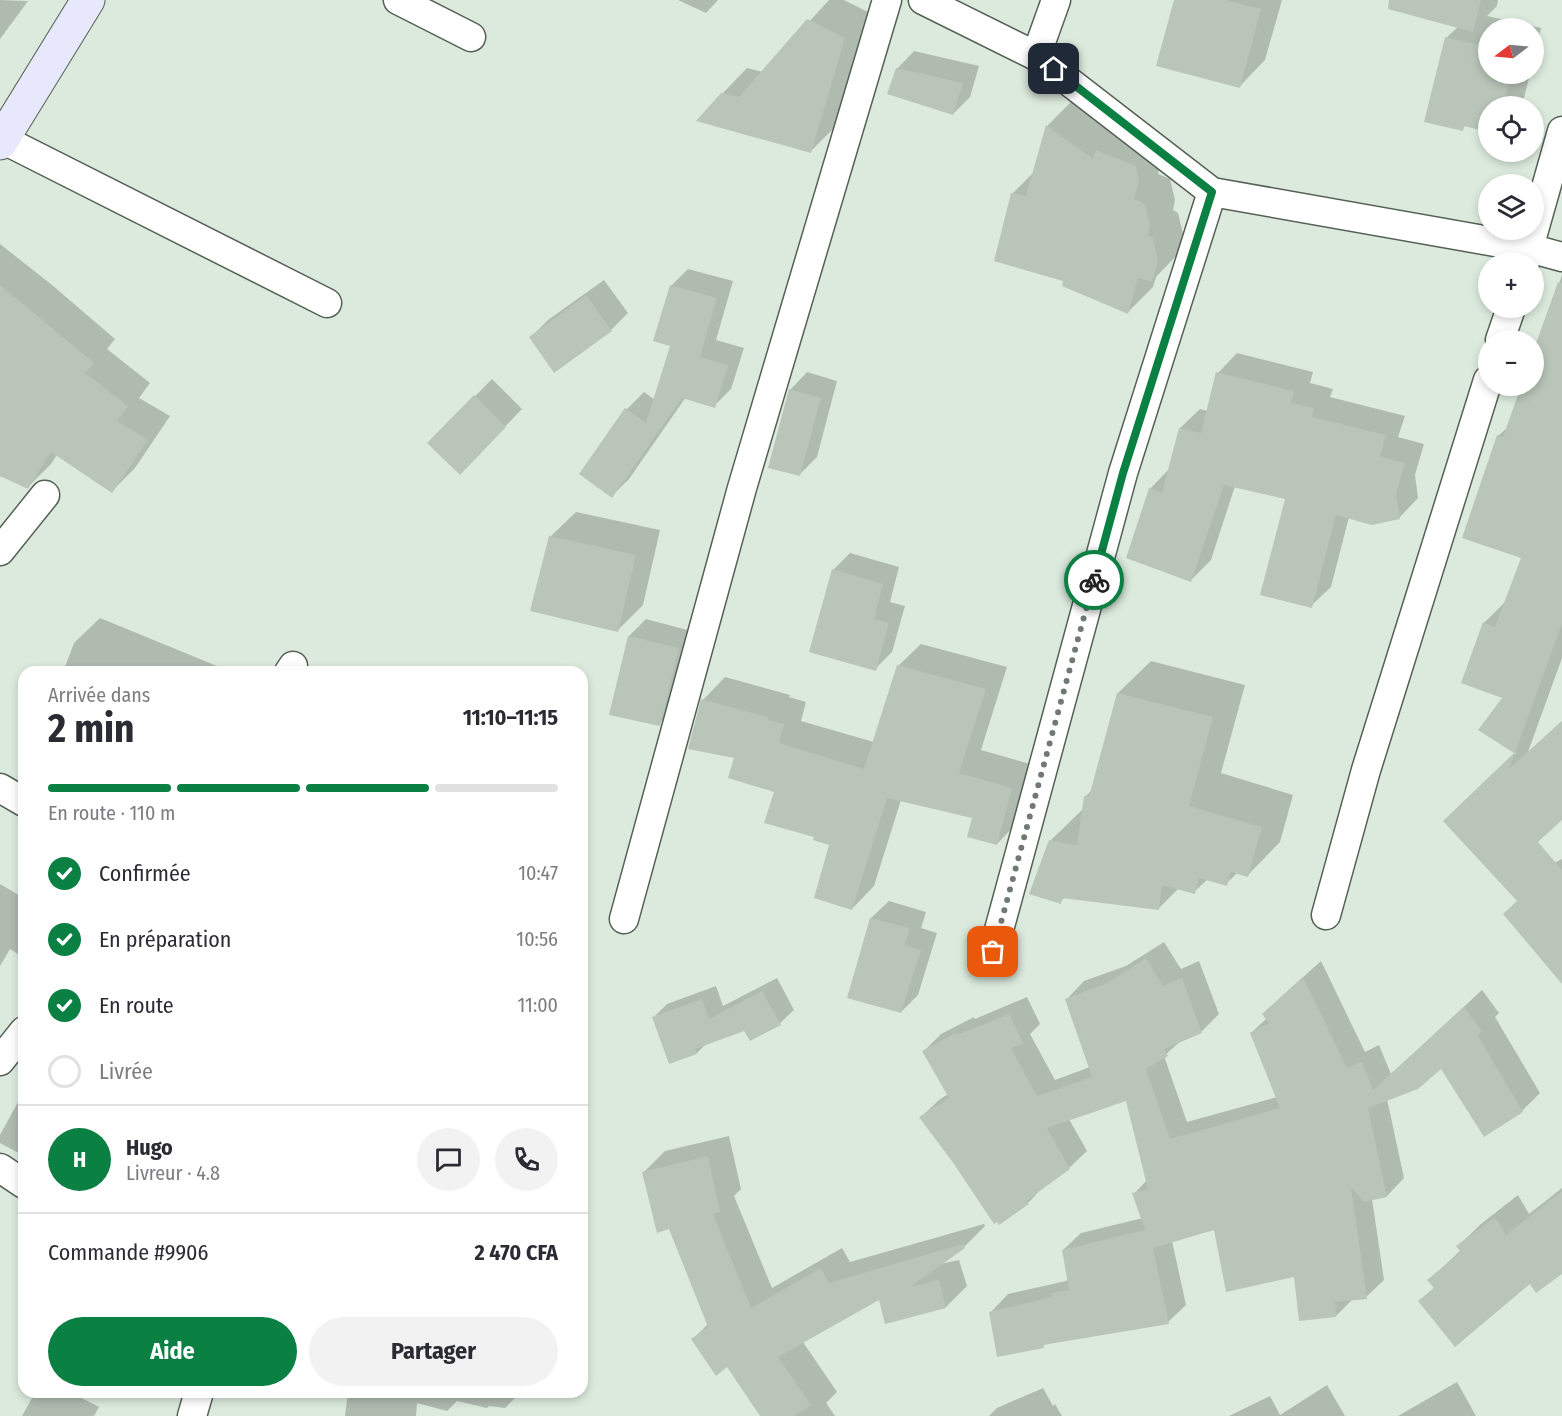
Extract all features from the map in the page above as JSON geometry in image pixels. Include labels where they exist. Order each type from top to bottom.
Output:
[{"type":"main road","points":[[1,141],[88,0]]},
{"type":"street","points":[[398,0],[471,37]]},
{"type":"street","points":[[624,919],[742,488],[887,0]]},
{"type":"street","points":[[923,0],[1036,56],[1212,192],[1512,252]]},
{"type":"street","points":[[1036,56],[1056,0]]},
{"type":"street","points":[[1528,252],[1562,131]]},
{"type":"street","points":[[1,141],[327,303]]},
{"type":"street","points":[[993,952],[1123,473],[1212,192]]},
{"type":"street","points":[[1544,255],[1562,256]]},
{"type":"street","points":[[1326,915],[1366,770],[1483,396]]},
{"type":"street","points":[[0,551],[45,495]]},
{"type":"street","points":[[0,788],[18,798]]},
{"type":"street","points":[[0,1061],[18,1038]]},
{"type":"street","points":[[0,1168],[18,1180]]},
{"type":"street","points":[[192,1416],[196,1398]]},
{"type":"building","points":[[1174,0],[1225,0],[1261,9],[1240,88],[1156,66]]},
{"type":"building","points":[[1389,0],[1481,0],[1473,32],[1388,9]]},
{"type":"building","points":[[807,19],[845,38],[811,153],[696,121],[721,93],[739,97]]},
{"type":"building","points":[[1445,37],[1478,45],[1478,84],[1508,84],[1506,96],[1478,96],[1478,130],[1464,126],[1463,131],[1424,122]]},
{"type":"building","points":[[896,68],[963,83],[953,115],[887,94]]},
{"type":"building","points":[[1046,125],[1093,159],[1096,150],[1136,166],[1139,181],[1134,199],[1145,204],[1150,226],[1148,235],[1153,238],[1158,260],[1152,282],[1138,278],[1128,314],[1062,286],[1063,281],[994,261],[1011,193],[1026,196]]},
{"type":"building","points":[[1558,282],[1562,283],[1562,624],[1509,769],[1562,721],[1562,820],[1538,842],[1562,870],[1562,984],[1503,914],[1517,901],[1443,821],[1514,753],[1478,730],[1502,698],[1461,683],[1483,622],[1495,627],[1521,558],[1462,538],[1497,435],[1503,437],[1517,396],[1544,396],[1544,330],[1541,330]]},
{"type":"building","points":[[0,285],[94,363],[85,373],[128,406],[117,421],[148,440],[112,493],[51,452],[28,489],[0,476]]},
{"type":"building","points":[[670,285],[717,298],[700,357],[728,365],[715,408],[682,398],[612,498],[579,474],[625,408],[646,423],[670,346],[653,341]]},
{"type":"building","points":[[586,295],[612,331],[554,373],[529,337]]},
{"type":"building","points":[[1216,372],[1294,391],[1291,403],[1314,408],[1312,417],[1386,435],[1380,456],[1405,463],[1396,495],[1400,519],[1372,525],[1336,515],[1312,608],[1260,595],[1285,499],[1224,485],[1191,582],[1126,558],[1149,488],[1162,493],[1179,428],[1201,433]]},
{"type":"building","points":[[789,389],[821,398],[800,476],[768,468]]},
{"type":"building","points":[[474,395],[506,427],[460,475],[427,443]]},
{"type":"building","points":[[549,536],[636,555],[618,632],[530,611]]},
{"type":"building","points":[[832,569],[883,584],[874,619],[889,623],[876,671],[809,652]]},
{"type":"building","points":[[628,636],[679,648],[660,726],[609,715]]},
{"type":"building","points":[[897,665],[986,689],[959,773],[1012,788],[997,845],[967,837],[972,818],[887,798],[852,910],[814,898],[829,845],[813,840],[814,837],[764,823],[774,792],[728,778],[734,758],[688,749],[701,699],[768,717],[768,720],[784,724],[779,743],[864,769]]},
{"type":"building","points":[[1117,693],[1213,717],[1189,806],[1262,827],[1248,877],[1231,872],[1227,886],[1199,878],[1195,894],[1162,885],[1159,910],[1062,898],[1061,904],[1029,894],[1049,840],[1077,845],[1084,796],[1089,797]]},
{"type":"building","points":[[870,918],[910,928],[905,945],[921,950],[901,1013],[847,998]]},
{"type":"building","points":[[1146,958],[1163,986],[1182,978],[1202,1033],[1164,1049],[1168,1056],[1146,1069],[1170,1139],[1280,1108],[1250,1033],[1269,1023],[1262,1014],[1303,977],[1347,1068],[1362,1062],[1373,1090],[1464,1007],[1482,1031],[1478,1036],[1523,1112],[1484,1137],[1441,1069],[1418,1089],[1368,1108],[1387,1197],[1364,1202],[1351,1187],[1367,1299],[1335,1302],[1336,1317],[1299,1321],[1294,1277],[1226,1292],[1214,1230],[1153,1248],[1169,1324],[1043,1345],[1044,1348],[997,1357],[989,1312],[1052,1297],[1052,1293],[1069,1290],[1062,1250],[1145,1230],[1132,1193],[1148,1189],[1126,1101],[1047,1128],[1070,1169],[1026,1201],[1029,1204],[999,1225],[997,1222],[994,1224],[919,1117],[949,1098],[922,1051],[956,1033],[957,1035],[1009,1014],[1023,1043],[1011,1048],[1037,1096],[1092,1077],[1065,999],[1107,983]]},
{"type":"building","points":[[762,991],[781,1025],[750,1041],[744,1031],[695,1049],[697,1054],[669,1064],[652,1017],[702,999],[709,1019]]},
{"type":"building","points":[[708,1156],[720,1212],[713,1214],[751,1308],[821,1268],[829,1283],[963,1244],[965,1248],[910,1287],[939,1280],[946,1308],[885,1324],[879,1300],[778,1357],[811,1405],[794,1416],[760,1416],[727,1367],[716,1376],[691,1339],[708,1327],[669,1229],[657,1233],[642,1172]]},
{"type":"building","points":[[1562,1191],[1562,1274],[1536,1293],[1530,1284],[1455,1347],[1418,1301],[1434,1288],[1427,1280],[1461,1252],[1456,1246],[1495,1217],[1506,1235]]},
{"type":"way so far","points":[[993,952],[1094,580]]},
{"type":"route","points":[[1054,69],[1212,192],[1123,473],[1094,580]]}]
